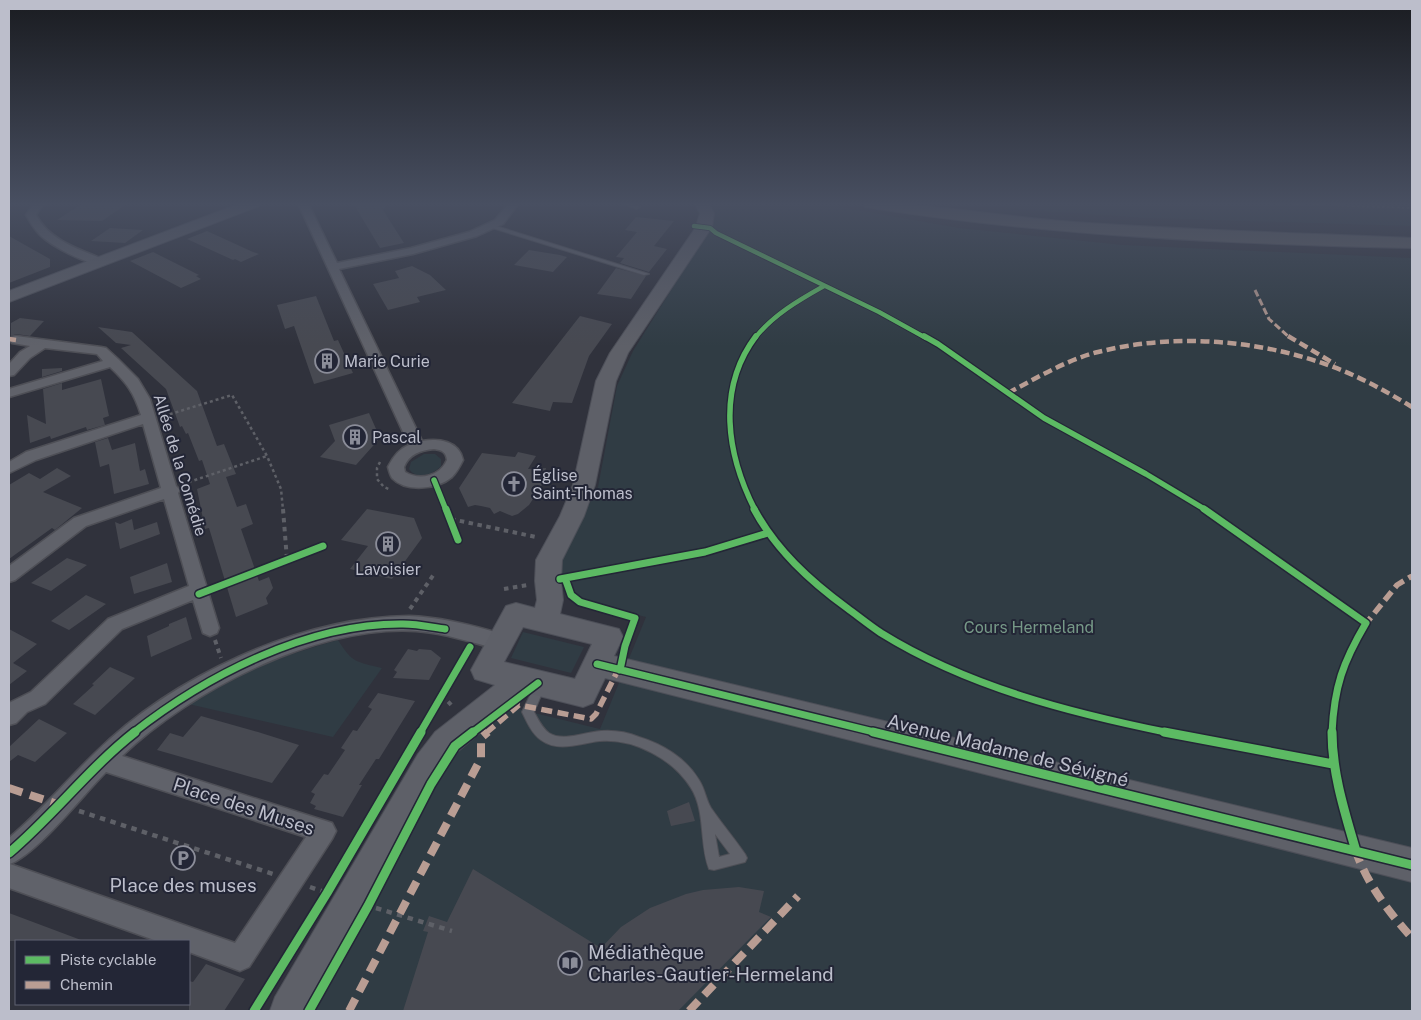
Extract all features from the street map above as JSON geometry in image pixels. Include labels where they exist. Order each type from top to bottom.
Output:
[{"type":"street","points":[[75,251],[101,262]]},
{"type":"street","points":[[9,297],[131,251]]},
{"type":"street","points":[[325,251],[418,446]]},
{"type":"street","points":[[333,267],[412,251]]},
{"type":"street","points":[[545,621],[550,600],[548,581],[549,560],[572,516],[584,485],[600,398],[606,381],[625,345],[688,251]]},
{"type":"street","name":"Allée de la Comédie","points":[[16,340],[40,345],[101,351],[133,382],[144,399],[148,420],[171,489],[210,628]]},
{"type":"street","points":[[9,372],[25,355],[40,345]]},
{"type":"street","points":[[9,393],[113,362]]},
{"type":"street","points":[[9,468],[31,456],[148,420]]},
{"type":"street","points":[[9,575],[80,522],[171,489]]},
{"type":"street","points":[[9,716],[20,706],[38,698],[115,624],[198,590]]},
{"type":"street","points":[[516,614],[545,621],[609,637],[583,694],[485,670],[516,614]]},
{"type":"street","points":[[9,853],[60,805],[102,760],[140,728],[206,684],[272,651],[350,629],[387,624],[423,624],[501,642]]},
{"type":"street","name":"Avenue Madame de Sévigné","points":[[596,664],[1412,865]]},
{"type":"street","points":[[289,1011],[429,765],[439,751],[454,735],[532,681]]},
{"type":"street","name":"Place des Muses","points":[[102,760],[324,831],[240,958],[190,940]]},
{"type":"street","name":"Place des Muses","points":[[9,876],[189,940]]},
{"type":"lane","points":[[570,251],[646,274]]},
{"type":"lane","points":[[532,681],[528,712],[534,726],[550,740],[571,742],[599,736],[616,736],[650,747],[670,758],[685,772],[696,785],[704,808]]},
{"type":"path","points":[[148,420],[232,395],[267,456],[281,489],[287,560]]},
{"type":"path","points":[[384,455],[377,468],[377,479],[384,487],[398,492]]},
{"type":"path","points":[[171,489],[267,456]]},
{"type":"path","points":[[451,519],[536,537]]},
{"type":"path","points":[[409,610],[434,574]]},
{"type":"path","points":[[504,589],[534,584]]},
{"type":"path","points":[[442,695],[454,709]]},
{"type":"path","points":[[60,805],[352,901],[452,931]]},
{"type":"green space","name":"Cours Hermeland","points":[[696,251],[1247,251],[1412,258],[1412,1011],[303,1011],[446,761],[506,706],[600,729],[646,617],[582,599],[575,593],[568,576],[566,574],[560,575],[561,558],[598,487],[617,386],[633,351]]},
{"type":"green space","points":[[424,454],[435,454],[441,459],[441,466],[434,472],[425,475],[412,472],[409,469],[411,462]]},
{"type":"green space","points":[[523,632],[584,647],[571,673],[511,658]]},
{"type":"green space","points":[[338,640],[351,657],[382,668],[333,737],[184,703],[222,683],[259,667]]},
{"type":"building","points":[[9,251],[35,251],[50,259],[50,267],[9,283]]},
{"type":"building","points":[[212,251],[250,251],[259,254],[241,262]]},
{"type":"building","points":[[528,251],[567,257],[553,272],[514,265]]},
{"type":"building","points":[[621,251],[666,251],[649,272],[620,263],[624,258],[616,257]]},
{"type":"building","points":[[153,252],[199,275],[196,276],[201,279],[181,288],[130,261]]},
{"type":"building","points":[[412,266],[430,275],[446,290],[417,297],[420,302],[388,310],[373,284],[399,278],[395,271]]},
{"type":"building","points":[[616,268],[646,276],[631,299],[597,294]]},
{"type":"building","points":[[316,296],[334,341],[338,340],[353,373],[314,384],[294,326],[285,329],[277,305]]},
{"type":"building","points":[[580,316],[612,324],[589,356],[572,403],[553,402],[550,411],[512,403]]},
{"type":"building","points":[[20,318],[44,321],[30,336],[16,334],[11,336],[11,323]]},
{"type":"building","points":[[98,327],[132,332],[197,391],[217,446],[224,444],[236,474],[226,477],[237,507],[246,504],[253,524],[241,529],[259,581],[269,577],[273,588],[266,598],[268,604],[236,617],[209,528],[205,529],[197,489],[210,484],[202,460],[199,461],[188,433],[186,434],[182,426],[180,427],[166,389],[121,348],[131,345],[116,343]]},
{"type":"building","points":[[62,368],[62,371],[42,377],[42,369]]},
{"type":"building","points":[[101,379],[109,416],[103,418],[105,425],[87,430],[86,427],[51,439],[50,436],[30,443],[27,415],[46,424],[43,389],[62,383],[62,390]]},
{"type":"building","name":"Pascal","points":[[369,413],[380,438],[356,465],[320,457],[335,441],[329,425]]},
{"type":"building","points":[[108,438],[112,450],[135,443],[140,471],[145,469],[149,484],[114,494],[109,464],[100,467],[95,442]]},
{"type":"building","name":"Église Saint-Thomas","points":[[518,452],[536,456],[528,469],[546,468],[541,487],[529,505],[518,514],[512,516],[500,511],[494,514],[490,508],[481,506],[468,507],[459,488],[482,453],[515,457]]},
{"type":"building","points":[[57,468],[71,476],[43,492],[82,508],[55,530],[52,528],[9,559],[9,485],[29,473],[40,479]]},
{"type":"building","name":"Lavoisier","points":[[367,509],[414,518],[422,538],[392,579],[350,569],[368,546],[341,540]]},
{"type":"building","points":[[132,519],[134,530],[157,522],[160,534],[120,549],[115,522],[120,524]]},
{"type":"building","points":[[67,558],[87,565],[51,591],[31,583]]},
{"type":"building","points":[[167,563],[172,582],[134,594],[130,577]]},
{"type":"building","points":[[86,595],[106,604],[69,630],[51,621]]},
{"type":"building","points":[[186,617],[192,639],[151,657],[147,636]]},
{"type":"building","points":[[9,629],[37,644],[13,663],[27,671],[9,685]]},
{"type":"building","points":[[408,649],[417,651],[419,649],[431,650],[441,658],[429,680],[393,678],[397,672],[394,670]]},
{"type":"building","points":[[110,667],[135,678],[95,715],[73,704],[94,685],[92,684]]},
{"type":"building","points":[[378,693],[415,701],[379,759],[376,759],[359,785],[362,785],[343,817],[314,809],[316,806],[310,803],[315,794],[311,792],[324,774],[328,775],[345,750],[341,748],[353,730],[357,731],[372,709],[368,707]]},
{"type":"building","points":[[201,716],[299,745],[272,783],[157,750],[170,733],[183,737]]},
{"type":"building","points":[[39,719],[67,733],[35,762],[18,755],[9,762],[9,747]]},
{"type":"building","points":[[689,802],[695,821],[671,826],[667,811]]},
{"type":"building","points":[[473,869],[601,948],[621,927],[650,908],[686,894],[703,890],[739,887],[764,891],[759,912],[771,917],[678,1011],[403,1011],[428,932],[423,931],[429,916],[447,922]]},
{"type":"building","points":[[9,913],[81,940],[15,940],[9,941]]},
{"type":"building","points":[[206,964],[245,979],[224,1011],[189,1011],[190,981],[193,982]]},
{"type":"marked path","points":[[1255,290],[1264,312],[1282,332],[1335,364]]},
{"type":"marked path","points":[[9,339],[16,340]]},
{"type":"marked path","points":[[1008,393],[1063,365],[1098,352],[1137,344],[1177,341],[1219,342],[1261,347],[1302,357],[1341,370],[1378,387],[1412,407]]},
{"type":"marked path","points":[[1364,626],[1397,585],[1412,576]]},
{"type":"marked path","points":[[349,1011],[481,758],[481,738],[519,705],[591,719],[596,714],[620,666]]},
{"type":"marked path","points":[[9,788],[60,805]]},
{"type":"marked path","points":[[1355,849],[1371,886],[1412,938]]},
{"type":"marked path","points":[[689,1011],[798,896]]},
{"type":"cycle path","points":[[752,251],[879,312],[938,344],[1044,418],[1146,474],[1204,509],[1366,623],[1349,651],[1339,679],[1333,707],[1334,763],[1356,851]]},
{"type":"cycle path","points":[[824,286],[788,307],[760,331],[749,345],[740,362],[730,402],[730,439],[745,491],[763,525],[781,550],[802,572],[826,593],[881,633],[940,664],[1002,690],[1067,710],[1133,726],[1333,764]]},
{"type":"cycle path","points":[[434,480],[458,540]]},
{"type":"cycle path","points":[[560,579],[705,552],[768,533]]},
{"type":"cycle path","points":[[199,594],[323,546]]},
{"type":"cycle path","points":[[565,578],[571,595],[580,602],[595,608],[635,618],[625,646],[620,670]]},
{"type":"cycle path","points":[[9,853],[24,841],[120,744],[189,694],[229,671],[272,652],[317,636],[361,627],[404,624],[445,629]]},
{"type":"cycle path","points":[[254,1011],[327,893],[470,647]]},
{"type":"cycle path","points":[[597,664],[1412,865]]},
{"type":"cycle path","points":[[309,1011],[368,906],[431,784],[455,746],[538,683]]},
{"type":"place","name":"Marie Curie","points":[[327,361]]},
{"type":"place","name":"Pascal","points":[[355,437]]},
{"type":"place","name":"Église Saint-Thomas","points":[[514,484]]},
{"type":"place","name":"Lavoisier","points":[[388,544]]},
{"type":"place","name":"Place des muses","points":[[183,858]]},
{"type":"place","name":"Médiathèque Charles-Gautier-Hermeland","points":[[570,963]]}]
